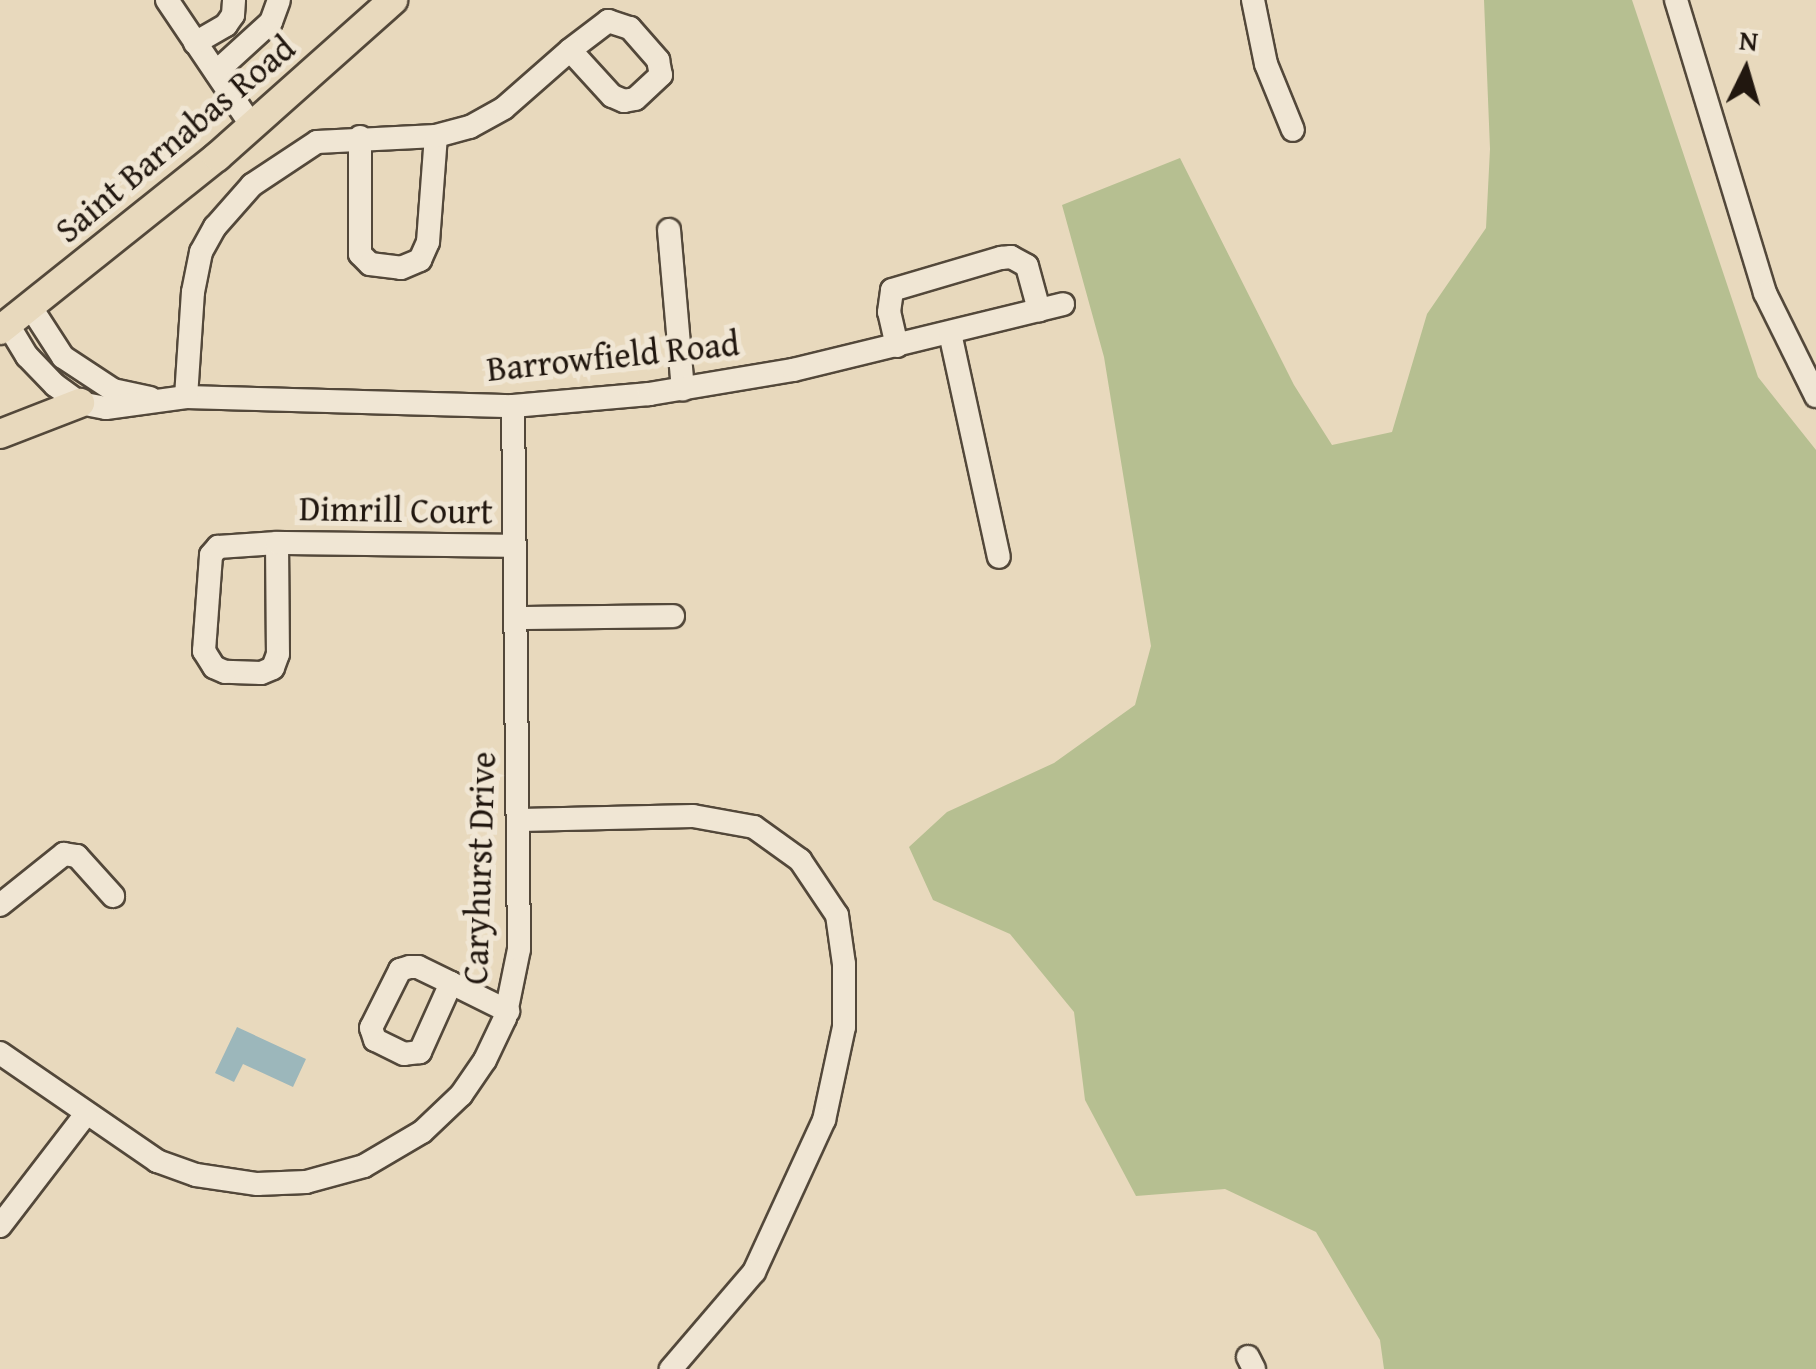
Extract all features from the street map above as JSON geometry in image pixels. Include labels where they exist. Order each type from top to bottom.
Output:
[{"type":"main road","name":"Saint Barnabas Road","points":[[4,327],[252,126],[363,13],[393,0]]},
{"type":"main road","points":[[0,434],[80,403]]},
{"type":"street","points":[[167,0],[252,126]]},
{"type":"street","points":[[196,42],[226,25],[233,15],[234,0]]},
{"type":"street","points":[[216,72],[271,22],[279,0]]},
{"type":"street","points":[[1252,0],[1266,64],[1293,130]]},
{"type":"street","points":[[1676,0],[1765,292],[1816,396]]},
{"type":"street","points":[[186,396],[193,292],[206,240],[252,184],[317,142],[436,136],[488,119],[570,50],[604,22],[621,22],[658,60],[660,76],[635,100],[612,96],[570,50]]},
{"type":"street","points":[[360,137],[360,254],[370,264],[400,268],[420,260],[428,242],[436,136]]},
{"type":"street","points":[[669,230],[683,389]]},
{"type":"street","points":[[896,346],[889,312],[892,290],[1001,258],[1011,257],[1026,266],[1039,310]]},
{"type":"street","name":"Barrowfield Road","points":[[80,403],[124,407],[186,396],[513,406],[683,389],[896,346],[1064,304]]},
{"type":"street","name":"Barrowfield Road","points":[[30,306],[63,358],[113,390],[158,399]]},
{"type":"street","points":[[4,327],[40,370],[80,403]]},
{"type":"street","points":[[950,333],[999,557]]},
{"type":"street","name":"Caryhurst Drive","points":[[0,1053],[126,1144],[196,1175],[257,1184],[323,1179],[396,1150],[448,1110],[485,1060],[508,1011],[520,949],[513,406]]},
{"type":"street","name":"Dimrill Court","points":[[276,543],[278,654],[273,668],[261,673],[225,672],[214,667],[204,651],[211,555],[218,548],[276,543],[515,546]]},
{"type":"street","points":[[516,618],[673,616]]},
{"type":"street","points":[[521,820],[693,816],[754,827],[800,860],[837,914],[844,964],[844,1027],[824,1120],[754,1272],[671,1369]]},
{"type":"street","points":[[0,905],[64,854],[77,856],[112,896]]},
{"type":"street","points":[[450,983],[508,1011]]},
{"type":"street","points":[[0,1226],[86,1114]]},
{"type":"green space","points":[[1484,0],[1632,0],[1758,377],[1816,450],[1816,1369],[1384,1369],[1380,1340],[1316,1232],[1225,1189],[1136,1196],[1085,1100],[1074,1012],[1010,934],[933,900],[909,847],[947,812],[1054,763],[1135,705],[1151,646],[1104,357],[1062,205],[1180,158],[1294,385],[1332,445],[1392,432],[1427,314],[1486,228],[1490,149]]},
{"type":"water","points":[[237,1027],[306,1059],[293,1087],[243,1064],[234,1082],[215,1073]]}]
